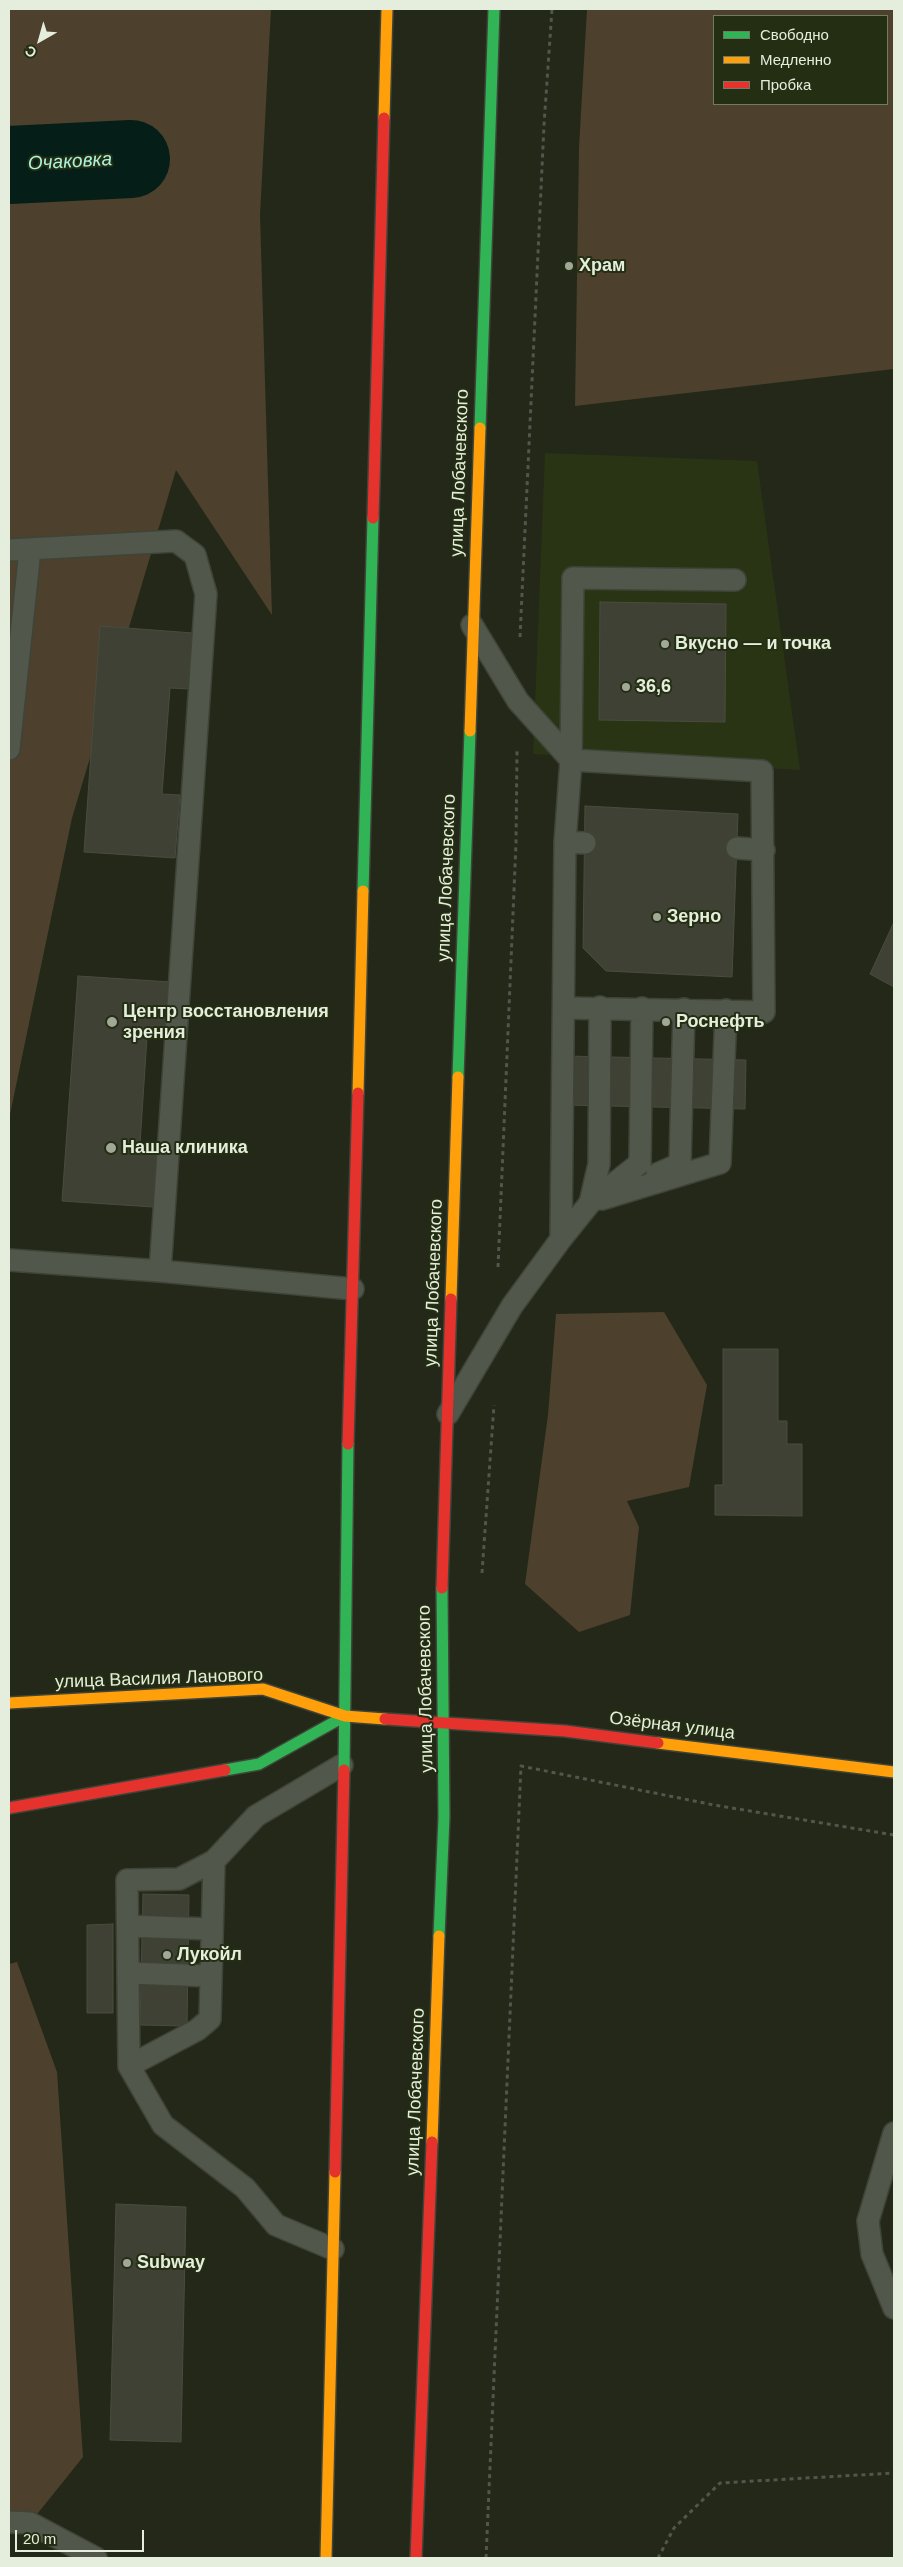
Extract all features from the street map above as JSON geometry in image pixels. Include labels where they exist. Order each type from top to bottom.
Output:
[{"type":"main road","points":[[326,2558],[342,1765],[345,1716],[345,1561],[387,9]]},
{"type":"main road","name":"улица Лобачевского","points":[[416,2558],[444,1817],[445,1721],[442,1570],[494,9]]},
{"type":"main road","name":"улица Василия Ланового","points":[[9,1703],[263,1689],[345,1716],[445,1721]]},
{"type":"main road","points":[[9,1808],[258,1764],[345,1716]]},
{"type":"main road","name":"Озёрная улица","points":[[445,1721],[565,1731],[894,1772]]},
{"type":"lane","points":[[9,550],[176,541],[195,555],[206,594],[160,1271]]},
{"type":"lane","points":[[9,749],[30,550]]},
{"type":"lane","points":[[562,1239],[566,1008],[564,954],[575,842],[571,760],[573,578],[735,580]]},
{"type":"lane","points":[[472,625],[518,702],[571,760],[762,771],[764,1012],[642,1008],[566,1008]]},
{"type":"lane","points":[[736,848],[764,850]]},
{"type":"lane","points":[[590,1203],[599,1164],[600,1008]]},
{"type":"lane","points":[[447,1414],[512,1306],[562,1239],[590,1203],[640,1163],[642,1008]]},
{"type":"lane","points":[[590,1203],[680,1164],[684,1009]]},
{"type":"lane","points":[[590,1203],[720,1164],[726,1010]]},
{"type":"lane","points":[[9,1260],[160,1271],[353,1289]]},
{"type":"lane","points":[[333,2249],[276,2225],[246,2188],[163,2125],[128,2066],[127,1880],[179,1879],[214,1861],[256,1816],[342,1765]]},
{"type":"lane","points":[[128,2066],[197,2030],[210,2019],[214,1861]]},
{"type":"lane","points":[[128,1926],[211,1929]]},
{"type":"lane","points":[[129,1973],[210,1976]]},
{"type":"lane","points":[[894,2133],[868,2221],[872,2254],[894,2308]]},
{"type":"lane","points":[[9,2522],[30,2522],[96,2558]]},
{"type":"path","points":[[520,640],[544,125],[552,9]]},
{"type":"path","points":[[498,1273],[516,844],[518,702]]},
{"type":"path","points":[[482,1573],[494,1396]]},
{"type":"path","points":[[486,2558],[521,1766],[714,1805],[894,1835]]},
{"type":"path","points":[[658,2558],[674,2528],[720,2483],[894,2473]]},
{"type":"shaded area","points":[[9,9],[271,9],[260,215],[272,615],[176,470],[72,818],[9,1119]]},
{"type":"shaded area","points":[[587,9],[894,9],[894,369],[575,406],[579,147]]},
{"type":"shaded area","points":[[545,453],[757,461],[800,770],[533,754]]},
{"type":"shaded area","points":[[664,1312],[707,1385],[689,1487],[627,1501],[639,1527],[630,1615],[579,1632],[525,1584],[548,1415],[556,1314]]},
{"type":"shaded area","points":[[17,1962],[57,2072],[83,2457],[30,2523],[9,2522],[9,1964]]},
{"type":"building","points":[[600,602],[726,604],[725,722],[599,720]]},
{"type":"building","points":[[100,626],[193,633],[189,689],[170,688],[162,794],[180,795],[175,858],[84,852]]},
{"type":"building","points":[[585,806],[738,814],[732,977],[606,971],[583,948]]},
{"type":"building","points":[[894,922],[894,987],[870,974]]},
{"type":"building","points":[[78,976],[171,982],[167,1039],[147,1037],[140,1144],[157,1144],[153,1207],[62,1201]]},
{"type":"building","points":[[565,1056],[746,1060],[745,1109],[564,1105]]},
{"type":"building","points":[[723,1349],[778,1349],[778,1421],[787,1421],[787,1444],[802,1444],[802,1516],[715,1515],[715,1485],[723,1485]]},
{"type":"building","points":[[143,1894],[189,1895],[187,2026],[140,2025]]},
{"type":"building","points":[[113,1924],[113,2013],[87,2013],[87,1925]]},
{"type":"building","points":[[116,2204],[186,2207],[181,2442],[110,2440]]},
{"type":"waterway","name":"Очаковка","points":[[9,165],[131,159]]},
{"type":"traffic: fast","points":[[480,428],[494,9]]},
{"type":"traffic: fast","points":[[363,891],[373,518]]},
{"type":"traffic: fast","points":[[458,1077],[470,731]]},
{"type":"traffic: fast","points":[[344,1770],[348,1444]]},
{"type":"traffic: fast","points":[[439,1936],[444,1817],[442,1588]]},
{"type":"traffic: fast","points":[[225,1770],[259,1764],[345,1716]]},
{"type":"traffic: slow","points":[[384,118],[387,9]]},
{"type":"traffic: slow","points":[[470,731],[480,428]]},
{"type":"traffic: slow","points":[[358,1093],[363,891]]},
{"type":"traffic: slow","points":[[451,1299],[458,1077]]},
{"type":"traffic: slow","points":[[9,1703],[263,1689],[345,1716],[385,1719]]},
{"type":"traffic: slow","points":[[658,1743],[894,1772]]},
{"type":"traffic: slow","points":[[432,2142],[439,1936]]},
{"type":"traffic: slow","points":[[326,2558],[335,2172]]},
{"type":"traffic: jam","points":[[373,518],[384,118]]},
{"type":"traffic: jam","points":[[348,1444],[358,1093]]},
{"type":"traffic: jam","points":[[442,1588],[451,1299]]},
{"type":"traffic: jam","points":[[385,1719],[565,1731],[658,1743]]},
{"type":"traffic: jam","points":[[9,1808],[225,1770]]},
{"type":"traffic: jam","points":[[335,2172],[344,1770]]},
{"type":"traffic: jam","points":[[416,2558],[432,2142]]},
{"type":"place","name":"Храм","points":[[569,266]]},
{"type":"place","name":"Вкусно — и точка","points":[[665,644]]},
{"type":"place","name":"36,6","points":[[626,687]]},
{"type":"place","name":"Зерно","points":[[657,917]]},
{"type":"place","name":"Центр восстановления зрения","points":[[112,1022]]},
{"type":"place","name":"Роснефть","points":[[666,1022]]},
{"type":"place","name":"Наша клиника","points":[[111,1148]]},
{"type":"place","name":"Лукойл","points":[[167,1955]]},
{"type":"place","name":"Subway","points":[[127,2263]]}]
